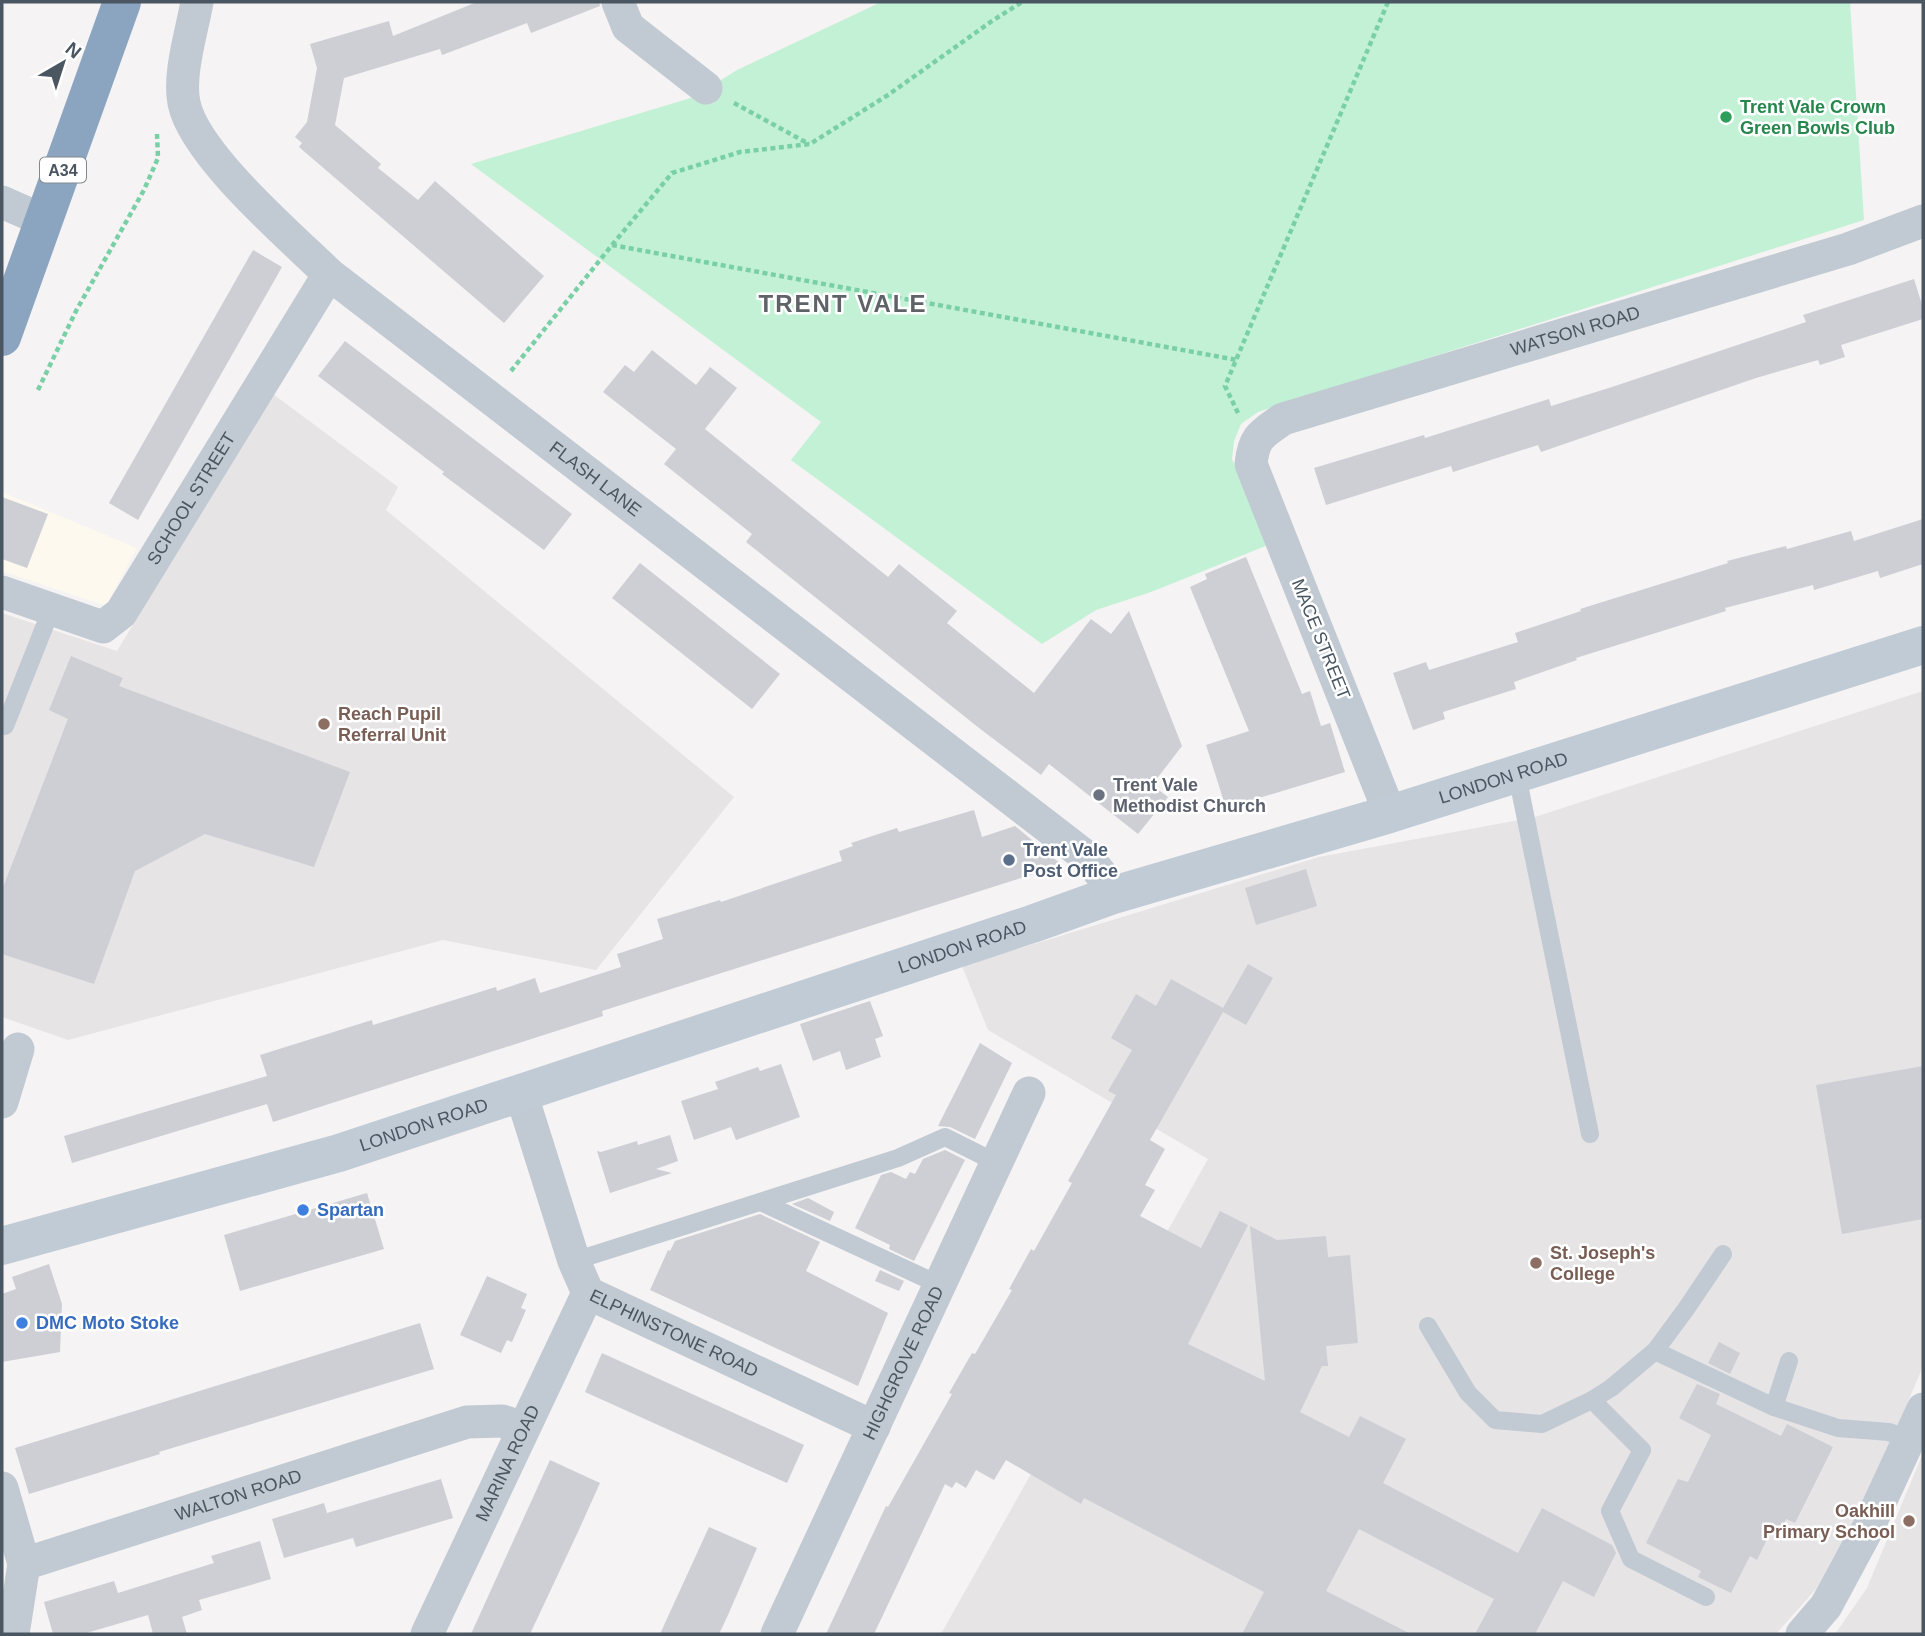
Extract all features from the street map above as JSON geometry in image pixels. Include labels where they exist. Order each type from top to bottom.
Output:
[{"type":"highway","name":"A34","points":[[2,337],[122,2]]},
{"type":"main road","name":"LONDON ROAD","points":[[3,1242],[339,1153],[1007,933],[1110,896],[1391,814],[1923,645]]},
{"type":"street","name":"FLASH LANE","points":[[197,2],[184,75],[184,103],[195,132],[224,170],[329,274],[1088,858],[1104,878],[1110,896]]},
{"type":"street","points":[[618,2],[628,27],[706,88]]},
{"type":"street","points":[[2,202],[45,221]]},
{"type":"street","name":"WATSON ROAD","points":[[1252,454],[1260,435],[1283,419],[1848,249],[1923,220]]},
{"type":"street","name":"SCHOOL STREET","points":[[2,592],[103,627],[121,613],[329,274]]},
{"type":"street","name":"MACE STREET","points":[[1252,454],[1391,814]]},
{"type":"street","points":[[2,1102],[18,1049]]},
{"type":"street","name":"ELPHINSTONE ROAD","points":[[521,1093],[574,1261],[588,1293],[874,1427]]},
{"type":"street","name":"HIGHGROVE ROAD","points":[[777,1634],[1029,1093]]},
{"type":"street","name":"MARINA ROAD","points":[[427,1634],[588,1293]]},
{"type":"street","points":[[1802,1634],[1826,1606],[1868,1528],[1923,1409]]},
{"type":"street","name":"WALTON ROAD","points":[[24,1564],[467,1422],[502,1421],[523,1428]]},
{"type":"street","points":[[3,1493],[24,1564],[13,1634]]},
{"type":"lane","points":[[5,726],[51,610]]},
{"type":"lane","points":[[1517,775],[1590,1135]]},
{"type":"lane","points":[[574,1261],[898,1158],[945,1137],[997,1163]]},
{"type":"lane","points":[[761,1202],[940,1284]]},
{"type":"lane","points":[[1428,1326],[1468,1393],[1495,1420],[1542,1424],[1611,1388],[1655,1351],[1723,1254]]},
{"type":"lane","points":[[1655,1351],[1774,1407],[1838,1428],[1889,1432],[1910,1440]]},
{"type":"lane","points":[[1774,1407],[1790,1362]]},
{"type":"lane","points":[[1592,1400],[1642,1450],[1609,1511],[1631,1559],[1706,1597]]},
{"type":"path","points":[[489,398],[672,173],[740,152],[810,144],[888,95],[1022,2]]},
{"type":"path","points":[[1252,454],[1225,386],[1388,2]]},
{"type":"path","points":[[706,88],[810,144]]},
{"type":"path","points":[[38,390],[76,311],[144,190],[158,158],[157,132]]},
{"type":"path","points":[[612,244],[1237,360]]},
{"type":"shaded area","name":"Reach Pupil Referral Unit","points":[[273,394],[398,487],[386,510],[734,797],[596,970],[443,940],[68,1040],[2,1017],[2,613],[117,651]]},
{"type":"shaded area","points":[[2,492],[137,548],[106,606],[2,571]]},
{"type":"shaded area","name":"St. Joseph's College","points":[[1923,691],[1923,1366],[1875,1480],[1816,1589],[1776,1634],[941,1634],[1208,1159],[988,1030],[962,966],[1319,857],[1535,817]]},
{"type":"shaded area","name":"Oakhill Primary School","points":[[1923,1453],[1923,1634],[1835,1634],[1867,1588]]},
{"type":"green space","points":[[881,2],[1850,2],[1864,220],[1258,412],[1241,424],[1234,441],[1232,459],[1268,545],[1151,592],[1096,610],[1042,644],[791,460],[821,422],[471,164],[694,97],[737,70]]},
{"type":"building","points":[[477,2],[599,2],[600,6],[531,33],[527,23],[442,55],[440,49],[344,78],[335,125],[381,164],[378,168],[418,200],[435,181],[544,276],[504,323],[299,147],[302,143],[295,137],[307,122],[317,68],[310,44],[389,21],[393,36]]},
{"type":"building","points":[[253,250],[282,267],[138,520],[109,503]]},
{"type":"building","points":[[1914,279],[1923,308],[1923,319],[1841,345],[1845,357],[1820,365],[1818,360],[1756,378],[1541,452],[1538,445],[1453,472],[1451,466],[1326,505],[1314,468],[1424,435],[1425,438],[1549,399],[1551,406],[1612,387],[1806,322],[1803,315]]},
{"type":"building","points":[[345,341],[572,514],[544,550],[318,376]]},
{"type":"building","points":[[652,350],[696,385],[710,367],[737,388],[705,429],[888,577],[899,564],[957,611],[947,623],[1034,693],[1091,619],[1111,634],[1129,611],[1182,746],[1152,785],[1168,797],[1138,834],[1049,764],[1041,775],[979,728],[746,542],[752,534],[664,464],[676,449],[603,392],[625,365],[634,372]]},
{"type":"building","points":[[2,497],[48,514],[27,568],[2,559]]},
{"type":"building","points":[[1923,519],[1923,564],[1880,578],[1878,571],[1814,590],[1813,585],[1725,608],[1726,611],[1576,658],[1577,660],[1514,682],[1516,689],[1443,712],[1445,719],[1413,730],[1393,673],[1426,662],[1429,670],[1518,642],[1515,633],[1581,611],[1580,609],[1728,563],[1727,561],[1786,546],[1787,549],[1851,531],[1854,541]]},
{"type":"building","points":[[1246,557],[1302,694],[1310,691],[1321,726],[1330,723],[1345,772],[1226,808],[1206,745],[1249,731],[1190,587],[1207,579],[1205,574]]},
{"type":"building","points":[[640,563],[780,674],[752,709],[612,598]]},
{"type":"building","points":[[71,656],[123,678],[119,686],[350,772],[314,867],[205,834],[135,871],[94,984],[2,954],[2,890],[68,719],[49,710]]},
{"type":"building","points":[[974,810],[982,837],[1015,826],[1062,865],[602,1011],[603,1016],[273,1122],[267,1104],[72,1163],[64,1136],[267,1076],[260,1055],[372,1020],[373,1025],[496,987],[497,991],[535,978],[540,993],[621,967],[617,954],[663,939],[657,919],[720,900],[721,902],[842,861],[839,851],[853,846],[851,843],[897,828],[899,832]]},
{"type":"building","points":[[1306,869],[1317,906],[1256,925],[1245,888]]},
{"type":"building","points":[[1248,964],[1273,978],[1246,1025],[1223,1012],[1150,1140],[1165,1149],[1145,1185],[1155,1190],[1140,1216],[1201,1248],[1220,1211],[1248,1225],[1188,1344],[1265,1381],[1250,1226],[1277,1240],[1326,1236],[1328,1257],[1350,1255],[1358,1343],[1326,1346],[1328,1366],[1322,1366],[1300,1412],[1349,1437],[1360,1416],[1406,1439],[1383,1483],[1518,1553],[1542,1508],[1612,1545],[1616,1553],[1594,1597],[1563,1581],[1535,1634],[1475,1634],[1494,1599],[1359,1529],[1326,1591],[1411,1634],[1242,1634],[1264,1592],[1084,1498],[1081,1504],[1006,1460],[994,1480],[976,1470],[966,1488],[956,1482],[952,1488],[945,1484],[874,1634],[826,1634],[886,1506],[888,1507],[952,1394],[949,1393],[972,1353],[975,1354],[1012,1290],[1009,1289],[1031,1249],[1034,1251],[1072,1183],[1068,1181],[1116,1095],[1108,1091],[1132,1050],[1111,1038],[1136,994],[1156,1006],[1171,979],[1223,1008]]},
{"type":"building","points":[[870,1001],[883,1036],[875,1039],[881,1057],[846,1070],[840,1051],[813,1061],[800,1024]]},
{"type":"building","points":[[980,1043],[1012,1063],[975,1139],[950,1127],[938,1126]]},
{"type":"building","points":[[781,1064],[800,1117],[736,1140],[731,1127],[694,1140],[681,1101],[718,1089],[715,1082],[758,1067],[760,1071]]},
{"type":"building","points":[[1923,1066],[1923,1219],[1842,1234],[1816,1085]]},
{"type":"building","points":[[670,1135],[678,1161],[656,1169],[672,1173],[610,1193],[597,1151],[637,1141],[638,1145]]},
{"type":"building","points":[[945,1150],[965,1160],[914,1261],[889,1249],[890,1245],[855,1228],[881,1175],[891,1172],[906,1179],[910,1172],[915,1174],[923,1159]]},
{"type":"building","points":[[367,1193],[384,1249],[240,1291],[224,1235]]},
{"type":"building","points":[[808,1198],[834,1212],[830,1221],[792,1204]]},
{"type":"building","points":[[760,1214],[820,1242],[806,1271],[888,1313],[858,1386],[650,1290],[668,1250],[670,1251],[675,1241]]},
{"type":"building","points":[[49,1264],[62,1304],[60,1352],[2,1362],[2,1294],[16,1289],[12,1277]]},
{"type":"building","points":[[880,1270],[904,1281],[899,1291],[875,1281]]},
{"type":"building","points":[[487,1276],[527,1294],[521,1308],[526,1310],[512,1342],[507,1340],[501,1353],[460,1335]]},
{"type":"building","points":[[420,1323],[434,1369],[29,1494],[15,1448]]},
{"type":"building","points":[[1719,1342],[1740,1353],[1730,1374],[1708,1363]]},
{"type":"building","points":[[602,1353],[804,1445],[787,1483],[585,1392]]},
{"type":"building","points":[[1697,1384],[1720,1394],[1716,1404],[1781,1436],[1787,1424],[1833,1447],[1795,1523],[1786,1519],[1778,1535],[1771,1531],[1757,1560],[1750,1556],[1731,1593],[1698,1577],[1701,1571],[1646,1543],[1678,1479],[1688,1482],[1711,1435],[1679,1418]]},
{"type":"building","points":[[550,1460],[600,1483],[577,1534],[530,1634],[471,1634]]},
{"type":"building","points":[[441,1479],[453,1518],[356,1547],[353,1538],[284,1558],[272,1519],[324,1503],[327,1513]]},
{"type":"building","points":[[709,1527],[757,1548],[728,1615],[719,1634],[660,1634]]},
{"type":"building","points":[[260,1541],[271,1579],[199,1600],[202,1610],[182,1617],[187,1634],[153,1634],[148,1615],[83,1634],[53,1634],[44,1602],[114,1581],[118,1593],[214,1563],[211,1556]]},
{"type":"place","name":"Trent Vale Crown Green Bowls Club","points":[[1726,117]]},
{"type":"place","name":"Reach Pupil Referral Unit","points":[[324,724]]},
{"type":"place","name":"Trent Vale Methodist Church","points":[[1099,795]]},
{"type":"place","name":"Trent Vale Post Office","points":[[1009,860]]},
{"type":"place","name":"Spartan","points":[[303,1210]]},
{"type":"place","name":"St. Joseph's College","points":[[1536,1263]]},
{"type":"place","name":"DMC Moto Stoke","points":[[22,1323]]},
{"type":"place","name":"Oakhill Primary School","points":[[1909,1521]]},
{"type":"district","name":"TRENT VALE","points":[[843,304]]}]
